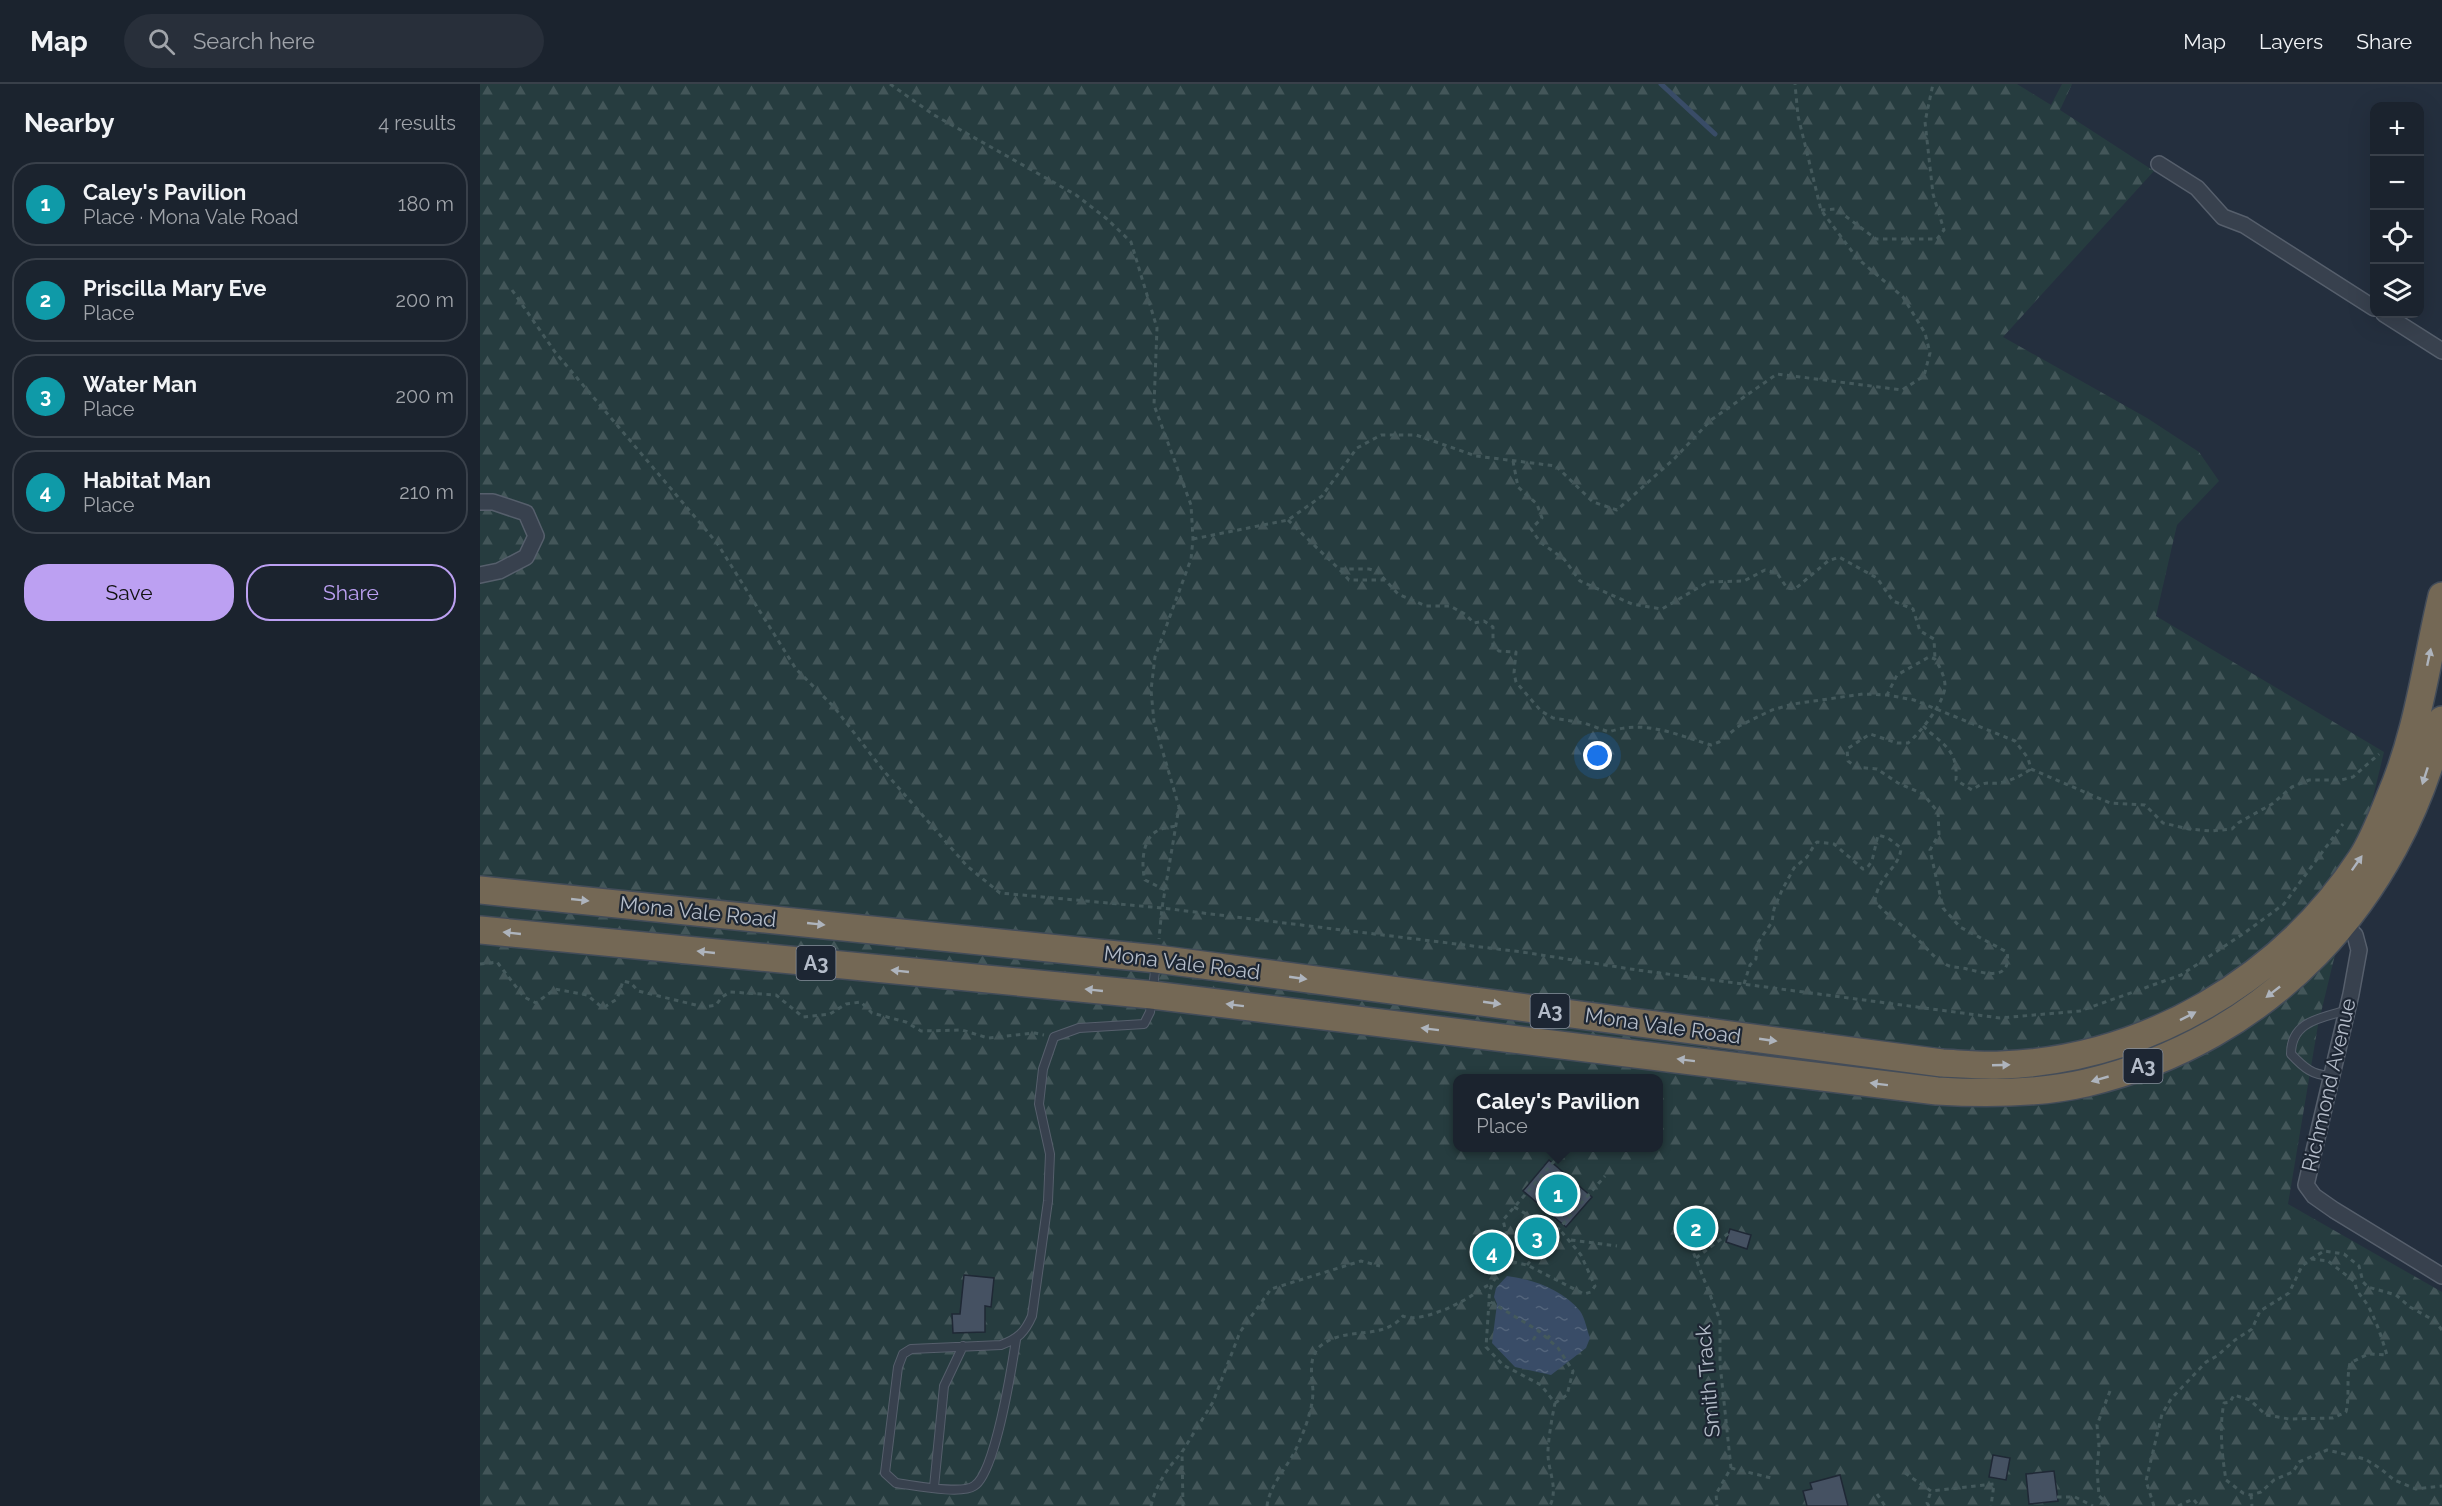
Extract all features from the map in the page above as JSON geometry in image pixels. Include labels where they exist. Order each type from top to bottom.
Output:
[{"type":"highway","name":"Mona Vale Road","points":[[480,890],[1157,959],[1942,1063],[2001,1065],[2059,1059],[2116,1045],[2171,1024],[2213,1001],[2247,980],[2278,954],[2322,909],[2362,858],[2394,787],[2418,712],[2442,596]]},
{"type":"highway","name":"Mona Vale Road","points":[[480,930],[1152,995],[1937,1091],[1998,1093],[2086,1083],[2143,1066],[2224,1027],[2295,974],[2344,924],[2372,886],[2401,837],[2424,780],[2442,720]]},
{"type":"street","points":[[2159,164],[2197,188],[2223,217],[2244,225],[2370,305]]},
{"type":"street","points":[[2390,318],[2442,351]]},
{"type":"street","points":[[480,502],[493,502],[526,513],[536,536],[526,557],[499,571],[480,575]]},
{"type":"street","name":"Richmond Avenue","points":[[2322,909],[2344,924],[2355,935],[2359,950],[2348,1010],[2306,1185],[2314,1196],[2334,1210],[2442,1276]]},
{"type":"lane","points":[[1016,1340],[1010,1381],[999,1428],[984,1474],[975,1486],[964,1490],[896,1484],[885,1473],[898,1367],[903,1354],[911,1348],[1001,1345],[1016,1340],[1026,1330],[1032,1316],[1048,1201],[1050,1154],[1039,1104],[1043,1069],[1054,1037],[1079,1028],[1144,1024],[1150,1012],[1157,959]]},
{"type":"lane","points":[[2332,1075],[2322,1076],[2300,1064],[2290,1054],[2291,1041],[2298,1030],[2313,1020],[2348,1010]]},
{"type":"lane","points":[[934,1487],[944,1386],[963,1346]]},
{"type":"path","points":[[890,84],[934,115],[1076,195],[1107,219],[1131,242],[1157,328],[1154,405],[1191,505],[1193,539],[1191,560],[1155,657],[1151,690],[1154,722],[1179,807],[1162,908],[1157,959]]},
{"type":"path","points":[[1193,539],[1288,520],[1322,496],[1357,448],[1381,435],[1416,435],[1476,456],[1556,466],[1593,502],[1617,510],[1675,458],[1711,420],[1777,374],[1902,390],[1924,376],[1930,353],[1925,333],[1903,297],[1857,258],[1821,210],[1798,116],[1796,84]]},
{"type":"path","points":[[1821,210],[1836,209],[1876,239],[1937,239],[1944,230],[1933,194],[1925,122],[1932,84]]},
{"type":"path","points":[[512,290],[555,352],[717,543],[796,669],[834,707],[883,770],[967,866],[1000,893],[1162,908],[1522,952],[2000,1018],[2080,1011],[2181,975],[2284,904],[2343,824]]},
{"type":"path","points":[[1513,461],[1518,487],[1538,504],[1542,518],[1531,529],[1540,542],[1564,559],[1580,581],[1632,604],[1662,609],[1708,582],[1744,581],[1765,570],[1777,573],[1787,588],[1795,589],[1828,561],[1839,557],[1877,578],[1893,601],[1912,609],[1920,631],[1934,639],[1935,659],[1944,678],[1945,688],[1936,709],[1908,743],[1897,743],[1870,734],[1847,749],[1848,761],[1856,767],[1877,769],[1898,783],[1917,790],[1938,812],[1939,834],[1930,850],[1943,908],[1960,927],[2007,952],[2008,960],[2005,967],[1998,974],[1984,974],[1946,965],[1886,915],[1875,901],[1876,891],[1882,878],[1900,857],[1901,849],[1888,838],[1878,835],[1872,861],[1867,868],[1863,869],[1834,844],[1817,842],[1815,844],[1807,858],[1794,868],[1782,890],[1774,909],[1772,922],[1757,944],[1756,959],[1750,965],[1744,984]]},
{"type":"path","points":[[1288,520],[1349,580],[1385,580]]},
{"type":"path","points":[[1338,568],[1377,571],[1398,594],[1425,606],[1450,606],[1465,614],[1474,623],[1484,621],[1493,627],[1493,646],[1499,651],[1516,652],[1514,673],[1516,682],[1541,711],[1553,718],[1584,723],[1609,732],[1621,728],[1649,726],[1711,745],[1719,742],[1739,726],[1772,710],[1793,704],[1863,694],[1887,695],[1903,697],[2015,741],[2028,758],[2031,770]]},
{"type":"path","points":[[1887,695],[1897,675],[1929,657],[1935,659]]},
{"type":"path","points":[[1923,726],[1952,752],[1957,768],[1956,780],[1972,790],[1984,782],[2000,783],[2016,779],[2031,770]]},
{"type":"path","points":[[2031,770],[2110,803],[2145,805],[2163,823],[2211,831],[2232,829],[2238,823],[2272,804],[2292,787],[2309,780],[2341,780],[2353,777],[2379,754]]},
{"type":"path","points":[[1165,890],[1145,880],[1143,873],[1146,843],[1156,831],[1176,826]]},
{"type":"path","points":[[480,964],[497,962],[524,997],[536,1003],[555,989],[587,995],[603,1008],[616,999],[623,981],[631,983],[638,991],[704,1007],[716,1005],[730,992],[776,995],[803,1017],[830,1014],[846,1004],[861,1002],[872,1013],[906,1022],[921,1031],[962,1030],[988,1038],[1035,1033],[1054,1037]]},
{"type":"path","points":[[1513,1262],[1503,1220],[1562,1152]]},
{"type":"path","points":[[1527,1265],[1605,1176]]},
{"type":"path","points":[[1514,1207],[1535,1219],[1549,1242]]},
{"type":"path","name":"Smith Track","points":[[1687,1218],[1692,1249],[1720,1320],[1722,1384],[1731,1467],[1716,1494],[1717,1506]]},
{"type":"path","points":[[1267,1506],[1268,1497],[1296,1449],[1312,1404],[1313,1358],[1319,1346],[1331,1338],[1385,1329],[1395,1326],[1403,1316],[1408,1319],[1428,1316],[1466,1300],[1491,1284],[1502,1269],[1513,1262],[1527,1265],[1588,1294],[1595,1286],[1581,1255],[1560,1230]]},
{"type":"path","points":[[1696,1258],[1729,1233]]},
{"type":"path","points":[[1570,1240],[1617,1246]]},
{"type":"path","points":[[2154,1506],[2146,1481],[2162,1414],[2171,1399],[2206,1362],[2252,1329],[2260,1311],[2289,1293],[2302,1266],[2324,1251],[2344,1254],[2359,1266],[2363,1282],[2368,1287],[2380,1288],[2396,1294],[2410,1306],[2435,1321],[2442,1330]]},
{"type":"path","points":[[2311,1259],[2328,1262],[2355,1282],[2356,1291],[2367,1304],[2377,1325],[2387,1355],[2368,1354],[2350,1363],[2346,1389],[2349,1401],[2346,1412],[2333,1418],[2289,1419],[2266,1415],[2250,1400],[2234,1395],[2230,1402],[2224,1403],[2222,1436],[2226,1480],[2243,1493],[2251,1495],[2261,1492],[2274,1480],[2293,1472],[2299,1462],[2326,1450],[2365,1459],[2394,1480],[2416,1489],[2442,1486]]},
{"type":"path","points":[[1151,1506],[1154,1492],[1167,1470],[1182,1452],[1213,1402],[1239,1332],[1271,1289],[1361,1261],[1380,1266]]},
{"type":"path","points":[[1491,1284],[1486,1347],[1503,1365],[1541,1385],[1555,1403]]},
{"type":"path","points":[[1490,1301],[1539,1331],[1558,1348],[1573,1371],[1566,1395],[1555,1403],[1548,1453],[1554,1480],[1554,1492],[1550,1506]]},
{"type":"path","points":[[1533,1340],[1539,1331]]},
{"type":"path","points":[[1547,1339],[1552,1333]]},
{"type":"path","points":[[2110,1391],[2097,1425],[2099,1446],[2097,1470],[2098,1496],[2110,1506]]},
{"type":"path","points":[[1182,1452],[1183,1506]]},
{"type":"path","points":[[1731,1467],[1771,1478]]},
{"type":"path","points":[[1905,1473],[1931,1491],[1994,1484],[1991,1506]]},
{"type":"path","points":[[1929,1506],[1927,1503],[1931,1491]]},
{"type":"path","points":[[1877,1494],[1885,1506]]},
{"type":"path","points":[[2251,1495],[2252,1506]]},
{"type":"path","points":[[2057,1497],[2075,1497],[2093,1506]]},
{"type":"path","points":[[2178,1506],[2193,1499],[2199,1506]]},
{"type":"green space","points":[[480,84],[2017,84],[2051,105],[2062,84],[2072,84],[2060,110],[2154,171],[2003,337],[2147,418],[2199,452],[2219,481],[2177,525],[2156,616],[2384,752],[2318,1025],[2288,1204],[2442,1292],[2442,1506],[480,1506]]},
{"type":"water","points":[[1507,1276],[1537,1283],[1556,1291],[1573,1304],[1583,1317],[1590,1338],[1586,1348],[1551,1375],[1515,1367],[1492,1343],[1497,1304],[1494,1297],[1496,1288]]},
{"type":"building","points":[[1549,1160],[1592,1197],[1566,1227],[1523,1191]]},
{"type":"building","points":[[1730,1229],[1751,1235],[1747,1249],[1726,1242]]},
{"type":"building","points":[[964,1275],[994,1278],[991,1307],[985,1306],[985,1332],[953,1333],[952,1314],[960,1314]]},
{"type":"building","points":[[1993,1455],[2010,1458],[2006,1480],[1989,1477]]},
{"type":"building","points":[[2054,1471],[2058,1501],[2029,1504],[2026,1474]]},
{"type":"building","points":[[1840,1475],[1848,1506],[1807,1506],[1803,1491],[1812,1489],[1810,1483]]},
{"type":"waterway","points":[[1661,84],[1715,134]]},
{"type":"place","name":"Caley's Pavilion","points":[[1558,1194]]},
{"type":"place","name":"Priscilla Mary Eve","points":[[1696,1228]]},
{"type":"place","name":"Water Man","points":[[1537,1237]]},
{"type":"place","name":"Habitat Man","points":[[1492,1252]]}]
